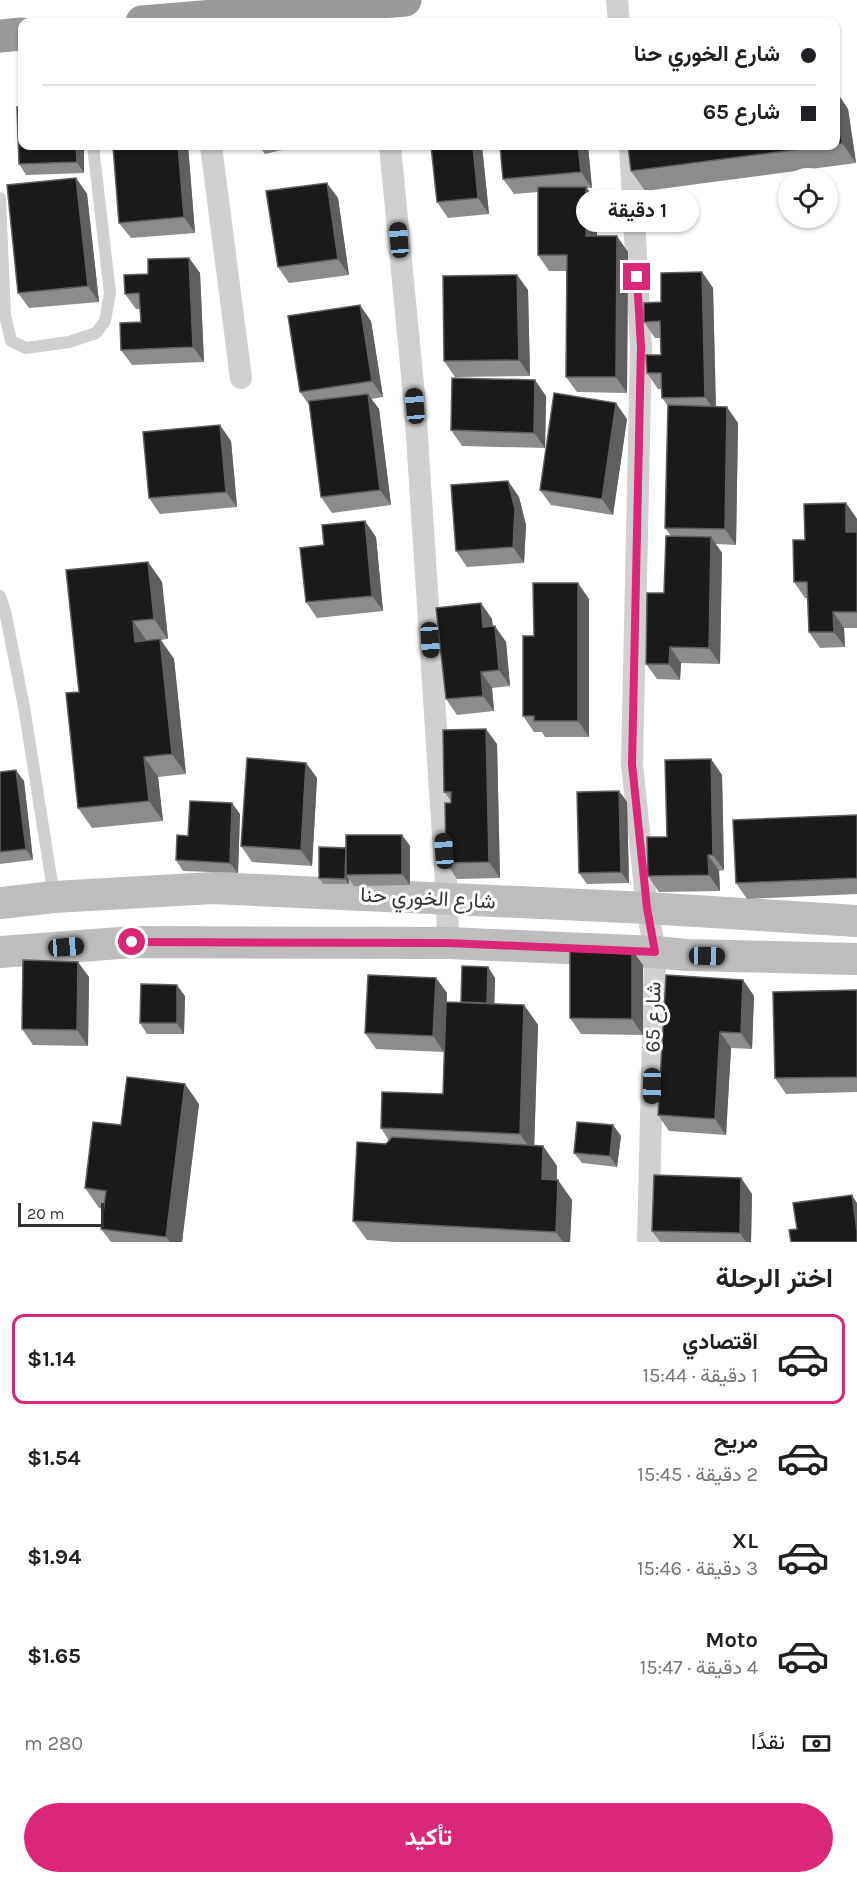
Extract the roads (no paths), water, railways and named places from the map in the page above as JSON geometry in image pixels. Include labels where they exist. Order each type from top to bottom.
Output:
[{"type":"highway","points":[[230,18],[386,9]]},
{"type":"highway","points":[[0,36],[18,34]]},
{"type":"street","points":[[618,0],[619,18]]},
{"type":"street","points":[[212,150],[241,378]]},
{"type":"street","points":[[390,150],[415,406],[448,943]]},
{"type":"street","name":"شارع 65","points":[[630,150],[641,347],[632,764],[647,908],[655,952],[648,1242]]},
{"type":"street","name":"شارع الخوري حنا","points":[[0,903],[54,897],[213,888],[647,908],[857,921]]},
{"type":"street","name":"شارع الخوري حنا","points":[[0,952],[132,942],[448,943],[686,955],[857,959]]},
{"type":"lane","points":[[0,198],[6,315],[11,341],[26,348],[69,342],[96,333],[105,321],[110,292],[93,150]]},
{"type":"lane","points":[[0,596],[24,706],[54,897]]}]
